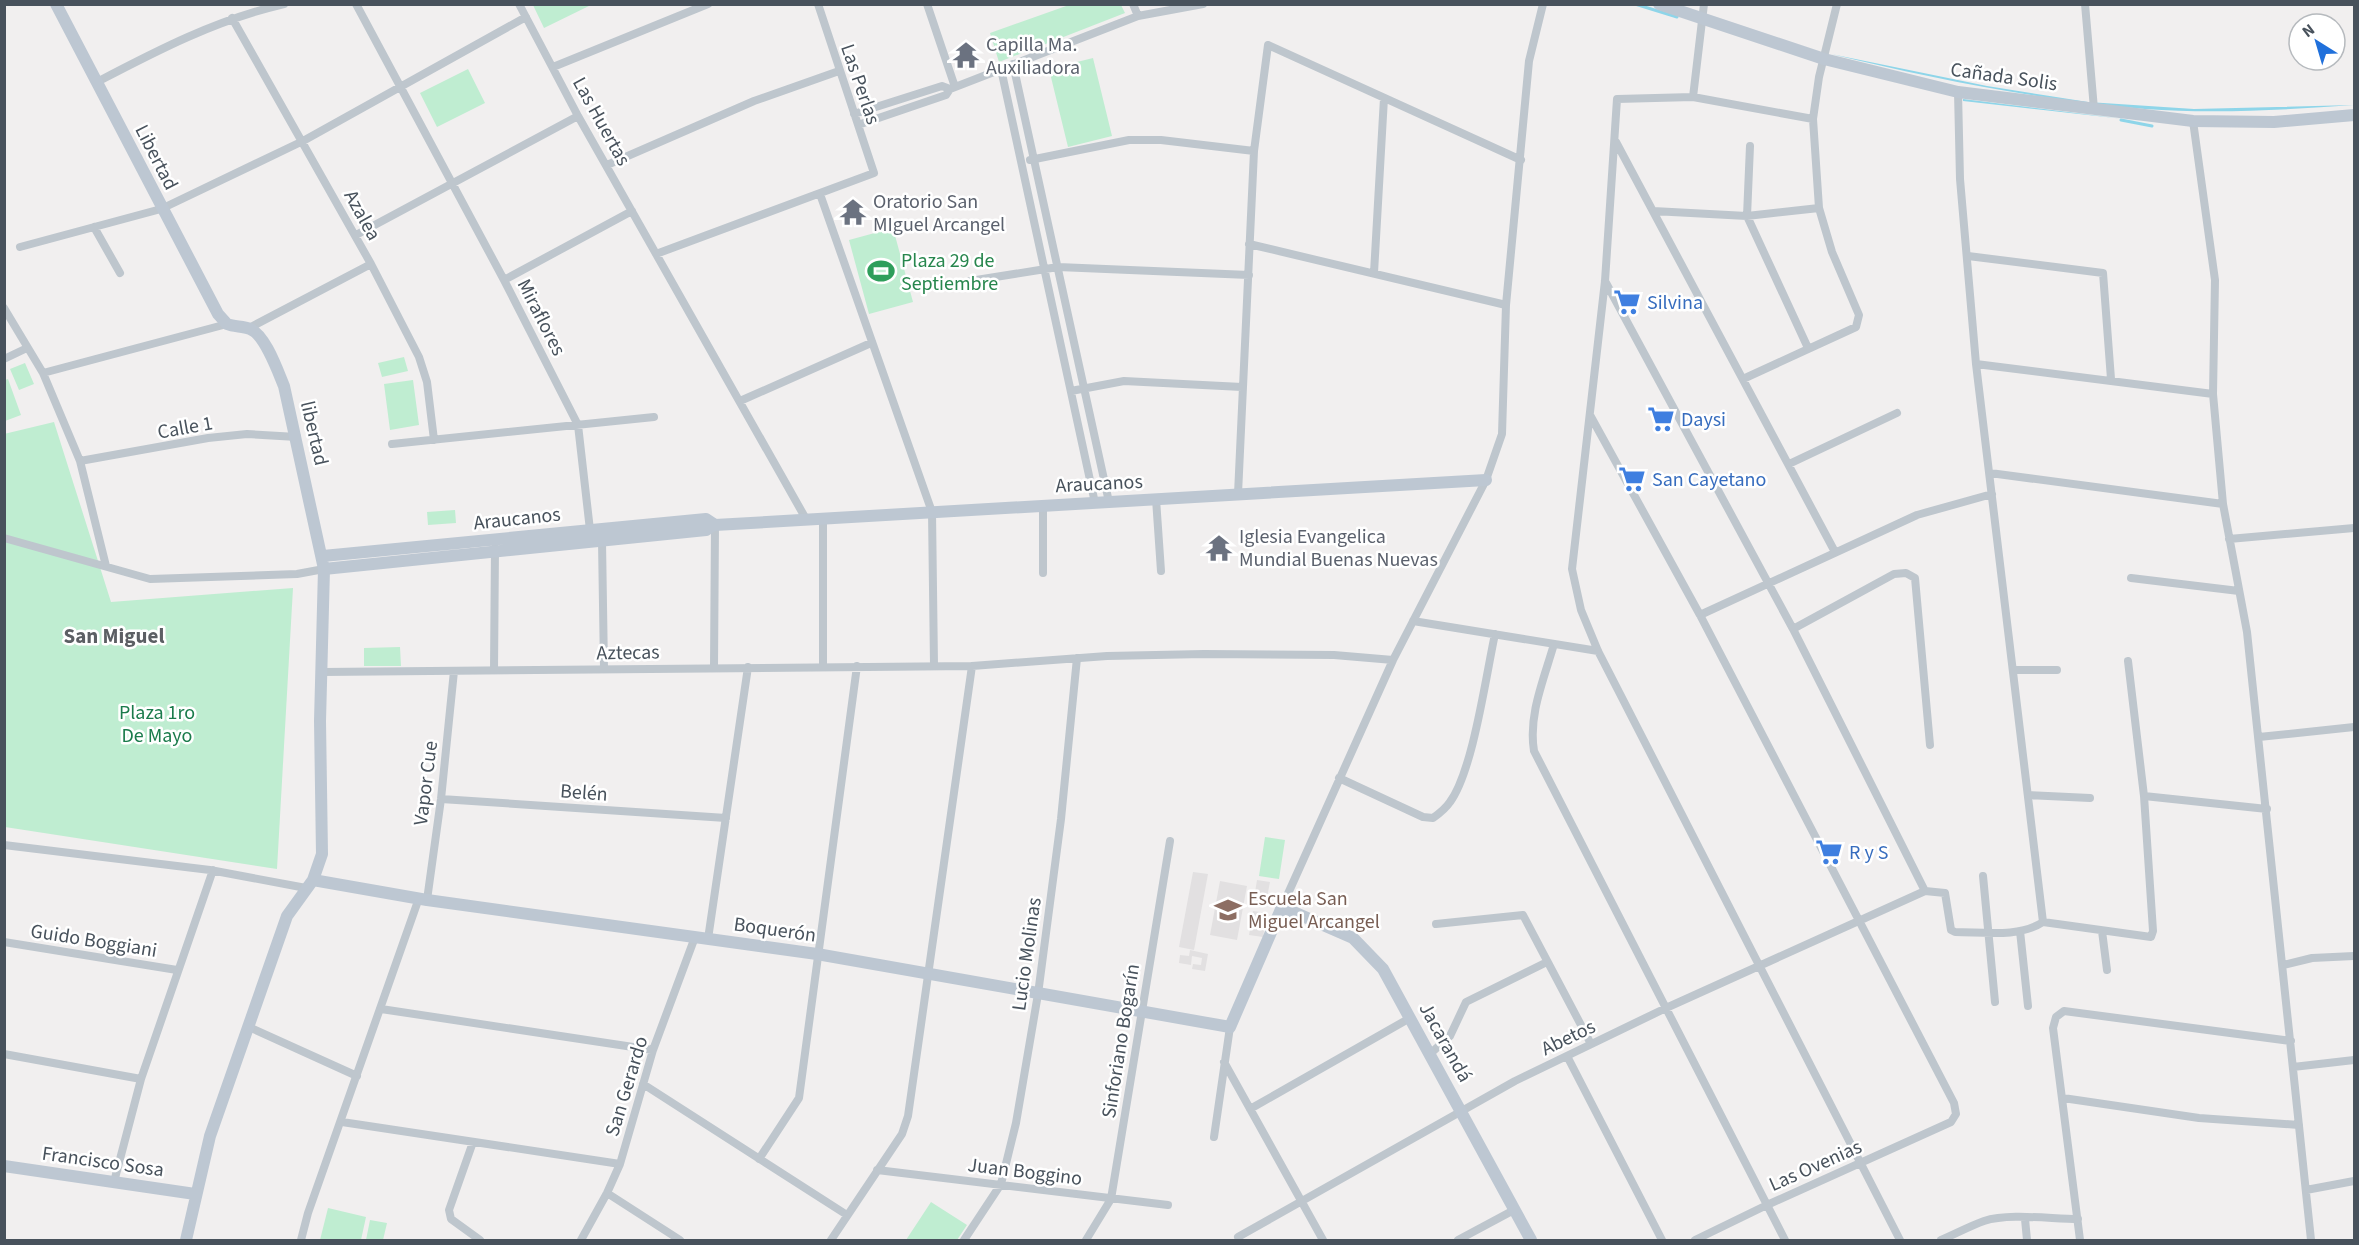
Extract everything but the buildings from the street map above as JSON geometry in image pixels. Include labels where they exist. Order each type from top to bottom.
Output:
[{"type":"street","name":"Libertad","points":[[56,4],[98,82],[161,209],[218,314],[227,324]]},
{"type":"street","points":[[98,82],[185,36],[267,6],[284,4]]},
{"type":"street","name":"Miraflores","points":[[356,4],[400,90],[504,280],[578,425],[590,530]]},
{"type":"street","name":"Las Huertas","points":[[519,4],[578,116],[806,519]]},
{"type":"street","points":[[554,68],[708,4]]},
{"type":"street","name":"Las Perlas","points":[[818,4],[874,173],[820,194]]},
{"type":"street","points":[[927,4],[952,88]]},
{"type":"street","points":[[1133,4],[1138,16]]},
{"type":"street","points":[[858,125],[946,95],[952,88],[1138,16],[1203,4]]},
{"type":"street","points":[[1214,1137],[1230,1027],[1393,660],[1486,480],[1502,434],[1506,304],[1529,61],[1543,4]]},
{"type":"street","name":"Cañada Solis","points":[[1659,4],[1824,59],[1958,92],[2193,120],[2274,122],[2355,115]]},
{"type":"street","points":[[1693,97],[1704,4]]},
{"type":"street","points":[[1743,379],[1856,327],[1858,315],[1832,252],[1819,208],[1812,119],[1837,4]]},
{"type":"street","points":[[2085,4],[2094,109]]},
{"type":"street","points":[[20,247],[161,209],[303,141],[400,90],[526,17]]},
{"type":"street","name":"Azalea","points":[[232,18],[356,236],[419,357],[427,382],[434,440]]},
{"type":"street","points":[[1238,494],[1254,151],[1268,45],[1521,160]]},
{"type":"street","points":[[1013,64],[1109,502]]},
{"type":"street","points":[[1001,69],[1095,503]]},
{"type":"street","points":[[607,165],[754,102],[839,71]]},
{"type":"street","points":[[854,114],[942,86],[952,88]]},
{"type":"street","points":[[1958,92],[1960,179],[1976,364],[2043,922]]},
{"type":"street","points":[[1812,119],[1693,97],[1617,99],[1605,281],[1572,569],[1581,610],[1598,651],[1900,1240]]},
{"type":"street","points":[[1374,273],[1384,99]]},
{"type":"street","points":[[356,236],[578,116]]},
{"type":"street","points":[[2193,120],[2215,280],[2213,394],[2223,504],[2247,632],[2311,1240]]},
{"type":"street","points":[[1022,162],[1129,140],[1161,140],[1254,151]]},
{"type":"street","points":[[1616,141],[1835,552]]},
{"type":"street","points":[[1750,146],[1747,216],[1808,348]]},
{"type":"street","points":[[656,254],[820,194],[932,512],[934,665]]},
{"type":"street","points":[[1653,211],[1747,216],[1819,208]]},
{"type":"street","points":[[504,280],[632,211]]},
{"type":"street","points":[[94,227],[120,273]]},
{"type":"street","points":[[1249,244],[1506,304]]},
{"type":"street","points":[[1968,256],[2103,273],[2111,379]]},
{"type":"street","points":[[43,373],[227,324],[249,328],[371,264]]},
{"type":"street","points":[[970,281],[1044,267],[1249,275]]},
{"type":"street","points":[[1605,281],[1793,629],[1924,891],[1945,893],[1953,931],[2020,932],[2033,929],[2043,922],[2148,938],[2153,934],[2144,796],[2128,661]]},
{"type":"street","points":[[4,308],[43,373],[80,461],[106,566]]},
{"type":"street","name":"libertad","points":[[186,1240],[210,1136],[287,916],[310,884],[322,854],[320,722],[323,672],[323,556],[284,386],[274,362],[257,333],[249,328]]},
{"type":"street","points":[[740,401],[871,344]]},
{"type":"street","points":[[4,359],[27,348]]},
{"type":"street","points":[[1976,364],[2111,379],[2213,394]]},
{"type":"street","points":[[1071,391],[1124,381],[1242,387]]},
{"type":"street","points":[[1789,464],[1897,413]]},
{"type":"street","points":[[1590,414],[1700,615],[1858,919]]},
{"type":"street","points":[[392,444],[654,417]]},
{"type":"street","name":"Calle 1","points":[[80,461],[208,438],[247,434],[297,437]]},
{"type":"street","points":[[1990,473],[2223,504]]},
{"type":"street","name":"Araucanos","points":[[323,556],[602,541],[706,530],[714,525],[1486,480]]},
{"type":"street","points":[[1700,615],[1917,515],[1992,494]]},
{"type":"street","points":[[1156,499],[1161,571]]},
{"type":"street","points":[[1043,506],[1043,573]]},
{"type":"street","name":"Araucanos","points":[[324,569],[590,530],[706,519],[714,525]]},
{"type":"street","points":[[823,519],[823,666]]},
{"type":"street","points":[[714,525],[714,667]]},
{"type":"street","points":[[2229,539],[2355,528]]},
{"type":"street","points":[[590,530],[602,541],[604,669]]},
{"type":"street","points":[[4,538],[150,579],[297,574],[324,569]]},
{"type":"street","points":[[494,670],[495,545]]},
{"type":"street","points":[[1793,629],[1894,574],[1906,573],[1915,578],[1930,745]]},
{"type":"street","points":[[2131,578],[2239,591]]},
{"type":"street","points":[[1413,621],[1598,651]]},
{"type":"street","points":[[1339,778],[1423,817],[1433,818],[1441,812],[1456,792],[1469,752],[1495,634]]},
{"type":"street","points":[[1554,644],[1534,717],[1532,736],[1534,751],[1785,1240]]},
{"type":"street","name":"Aztecas","points":[[323,672],[972,666],[1077,658],[1204,654],[1334,655],[1393,660]]},
{"type":"street","name":"Lucio Molinas","points":[[964,1240],[1001,1184],[1016,1122],[1038,994],[1061,819],[1077,658]]},
{"type":"street","points":[[759,1159],[799,1098],[816,954],[857,666]]},
{"type":"street","points":[[831,1240],[902,1134],[908,1116],[972,666]]},
{"type":"street","name":"San Gerardo","points":[[581,1240],[620,1164],[652,1050],[701,938],[726,818],[748,667]]},
{"type":"street","points":[[2013,670],[2057,670]]},
{"type":"street","name":"Vapor Cue","points":[[301,1240],[308,1213],[357,1076],[423,899],[441,799],[454,671]]},
{"type":"street","points":[[2259,737],[2355,727]]},
{"type":"street","points":[[2028,795],[2090,798]]},
{"type":"street","points":[[2144,796],[2267,809]]},
{"type":"street","name":"Belén","points":[[441,799],[726,818]]},
{"type":"street","name":"Sinforiano Bogarín","points":[[1086,1240],[1111,1198],[1170,841]]},
{"type":"street","points":[[4,845],[310,884]]},
{"type":"street","points":[[114,1182],[141,1079],[213,870]]},
{"type":"street","points":[[1983,876],[1995,1002]]},
{"type":"street","name":"Boquerón","points":[[310,884],[816,954],[929,976],[1230,1027]]},
{"type":"street","name":"Abetos","points":[[1238,1237],[1515,1081],[1666,1008],[1924,891]]},
{"type":"street","name":"Jacarandá","points":[[1282,907],[1353,938],[1383,969],[1431,1053],[1531,1240]]},
{"type":"street","points":[[1436,924],[1522,915],[1591,1044]]},
{"type":"street","name":"Las Ovenias","points":[[1695,1240],[1767,1204],[1951,1122],[1956,1114],[1954,1103],[1858,919]]},
{"type":"street","points":[[2102,931],[2108,970]]},
{"type":"street","points":[[2020,932],[2028,1006]]},
{"type":"street","name":"Guido Boggiani","points":[[4,942],[177,970]]},
{"type":"street","points":[[2283,965],[2312,958],[2355,956]]},
{"type":"street","points":[[1431,1053],[1450,1036],[1467,1002],[1547,962]]},
{"type":"street","points":[[381,1009],[652,1050]]},
{"type":"street","points":[[2080,1240],[2053,1028],[2056,1017],[2064,1011],[2291,1041]]},
{"type":"street","points":[[1250,1109],[1410,1018]]},
{"type":"street","points":[[249,1027],[357,1076]]},
{"type":"street","points":[[4,1054],[141,1079]]},
{"type":"street","points":[[1567,1056],[1662,1240]]},
{"type":"street","points":[[2294,1067],[2355,1060]]},
{"type":"street","points":[[1224,1062],[1323,1240]]},
{"type":"street","points":[[643,1084],[847,1215]]},
{"type":"street","points":[[2063,1098],[2199,1118],[2300,1125]]},
{"type":"street","points":[[342,1122],[620,1164]]},
{"type":"street","points":[[472,1142],[449,1209],[451,1219],[480,1240]]},
{"type":"street","name":"Francisco Sosa","points":[[4,1166],[195,1194]]},
{"type":"street","name":"Juan Boggino","points":[[877,1170],[1168,1204]]},
{"type":"street","points":[[2306,1190],[2355,1181]]},
{"type":"street","points":[[607,1193],[680,1240]]},
{"type":"street","points":[[1458,1240],[1514,1210]]},
{"type":"street","points":[[1941,1240],[1986,1220],[2014,1216],[2025,1219],[2078,1219]]},
{"type":"street","points":[[2025,1219],[2027,1240]]},
{"type":"shaded area","name":"Escuela San Miguel Arcangel","points":[[1193,872],[1208,874],[1194,950],[1179,947]]},
{"type":"shaded area","name":"Escuela San Miguel Arcangel","points":[[1257,880],[1270,882],[1265,907],[1253,905]]},
{"type":"shaded area","name":"Escuela San Miguel Arcangel","points":[[1220,881],[1247,886],[1237,940],[1210,935]]},
{"type":"shaded area","name":"Escuela San Miguel Arcangel","points":[[1253,911],[1267,913],[1263,937],[1249,935]]},
{"type":"shaded area","name":"Escuela San Miguel Arcangel","points":[[1190,950],[1208,954],[1205,971],[1192,969],[1193,964],[1201,965],[1202,958],[1192,956],[1191,965],[1179,963],[1180,955],[1189,956]]},
{"type":"green space","points":[[533,5],[591,5],[544,28]]},
{"type":"green space","points":[[1069,5],[1121,5],[1125,13],[999,62],[990,33]]},
{"type":"green space","points":[[1093,58],[1112,136],[1068,147],[1049,69]]},
{"type":"green space","points":[[468,69],[485,103],[437,127],[420,93]]},
{"type":"green space","name":"Plaza 29 de Septiembre","points":[[893,228],[913,302],[869,314],[849,240]]},
{"type":"green space","points":[[404,357],[408,371],[382,377],[378,363]]},
{"type":"green space","points":[[25,363],[34,384],[19,390],[10,369]]},
{"type":"green space","points":[[8,379],[21,415],[5,421],[5,380]]},
{"type":"green space","points":[[413,380],[419,425],[390,430],[384,384]]},
{"type":"green space","name":"Plaza 1ro De Mayo","points":[[54,422],[111,602],[293,588],[277,869],[5,827],[4,434]]},
{"type":"green space","points":[[455,510],[456,523],[428,525],[427,512]]},
{"type":"green space","points":[[400,647],[401,666],[364,666],[364,648]]},
{"type":"green space","points":[[1265,837],[1285,840],[1279,879],[1259,876]]},
{"type":"green space","points":[[931,1202],[967,1225],[957,1240],[906,1240]]},
{"type":"green space","points":[[328,1208],[366,1217],[361,1240],[320,1240]]},
{"type":"green space","points":[[370,1220],[387,1223],[383,1240],[366,1240]]},
{"type":"water","points":[[1831,54],[1987,86],[2088,102],[2194,109],[2354,105],[2250,111],[2145,109],[2066,100],[1987,88]]},
{"type":"water","points":[[1963,99],[2124,119],[1963,101]]},
{"type":"waterway","points":[[1635,4],[1677,17]]},
{"type":"waterway","points":[[2121,120],[2152,126]]},
{"type":"place","name":"Capilla Ma. Auxiliadora","points":[[966,55]]},
{"type":"place","name":"Oratorio San MIguel Arcangel","points":[[853,212]]},
{"type":"place","name":"Plaza 29 de Septiembre","points":[[881,271]]},
{"type":"place","name":"Silvina","points":[[1627,302]]},
{"type":"place","name":"Daysi","points":[[1661,419]]},
{"type":"place","name":"San Cayetano","points":[[1632,479]]},
{"type":"place","name":"Iglesia Evangelica Mundial Buenas Nuevas","points":[[1219,548]]},
{"type":"place","name":"R y S","points":[[1829,852]]},
{"type":"place","name":"Escuela San Miguel Arcangel","points":[[1228,910]]},
{"type":"district","name":"San Miguel","points":[[114,636]]}]
